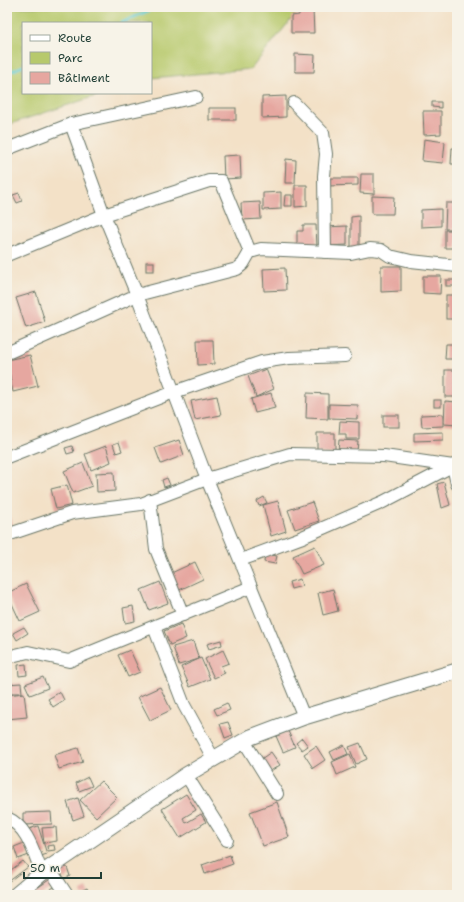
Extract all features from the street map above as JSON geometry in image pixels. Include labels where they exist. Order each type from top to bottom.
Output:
[{"type":"street","points":[[7,149],[71,124],[196,97]]},
{"type":"street","points":[[294,103],[323,133],[326,154],[324,176],[324,252]]},
{"type":"street","points":[[71,124],[104,215],[137,295],[207,479],[304,717]]},
{"type":"street","points":[[7,255],[104,215],[209,181],[221,181],[250,252]]},
{"type":"street","points":[[7,353],[137,295],[237,269],[243,264],[250,252],[261,249],[351,253],[370,249],[381,250],[390,256],[411,261],[457,266]]},
{"type":"street","points":[[7,457],[174,392],[262,362],[289,358],[345,356]]},
{"type":"street","points":[[7,535],[72,514],[141,504],[207,479],[290,454],[384,456],[455,465]]},
{"type":"street","points":[[455,465],[457,484]]},
{"type":"street","points":[[241,560],[300,538],[383,502],[455,465]]},
{"type":"street","points":[[150,500],[156,549],[183,615]]},
{"type":"street","points":[[7,657],[28,652],[69,661],[251,587]]},
{"type":"street","points":[[154,627],[184,705],[213,758]]},
{"type":"street","points":[[16,895],[46,871],[186,775],[244,741],[304,717],[457,671]]},
{"type":"street","points":[[244,741],[277,794]]},
{"type":"street","points":[[186,775],[226,840]]},
{"type":"street","points":[[7,818],[23,829],[46,871],[67,895]]},
{"type":"green space","points":[[7,7],[301,7],[251,69],[152,78],[152,22],[22,22],[22,94],[102,94],[7,125]]},
{"type":"building","points":[[313,10],[314,33],[291,33],[291,16],[299,15],[299,11]]},
{"type":"building","points":[[295,54],[315,55],[314,72],[295,72]]},
{"type":"building","points":[[286,96],[286,117],[262,118],[262,97]]},
{"type":"building","points":[[432,102],[441,102],[441,108],[432,107]]},
{"type":"building","points":[[209,108],[236,108],[236,120],[209,120]]},
{"type":"building","points":[[423,111],[441,111],[441,134],[424,135]]},
{"type":"building","points":[[424,139],[445,142],[443,163],[422,161]]},
{"type":"building","points":[[452,148],[457,148],[457,164],[451,164]]},
{"type":"building","points":[[240,155],[241,178],[224,179],[223,156]]},
{"type":"building","points":[[286,159],[296,160],[295,183],[285,183]]},
{"type":"building","points":[[361,174],[374,174],[374,194],[360,193]]},
{"type":"building","points":[[327,178],[358,178],[358,185],[327,186]]},
{"type":"building","points":[[295,185],[307,185],[307,206],[295,207]]},
{"type":"building","points":[[281,192],[281,209],[263,210],[263,193]]},
{"type":"building","points":[[19,193],[22,201],[17,203],[13,195]]},
{"type":"building","points":[[285,195],[292,195],[292,206],[284,206]]},
{"type":"building","points":[[372,196],[394,197],[393,214],[372,214]]},
{"type":"building","points":[[260,202],[261,219],[242,220],[241,203]]},
{"type":"building","points":[[446,203],[457,203],[457,229],[445,229]]},
{"type":"building","points":[[441,209],[441,226],[421,227],[421,210]]},
{"type":"building","points":[[359,216],[359,249],[351,249],[351,217]]},
{"type":"building","points":[[303,225],[316,225],[317,248],[297,249],[297,231],[303,231]]},
{"type":"building","points":[[347,226],[347,245],[327,246],[326,227]]},
{"type":"building","points":[[445,230],[457,230],[457,248],[445,248]]},
{"type":"building","points":[[146,262],[154,262],[154,271],[146,271]]},
{"type":"building","points":[[381,266],[401,266],[401,291],[381,292]]},
{"type":"building","points":[[285,268],[286,290],[264,291],[263,269]]},
{"type":"building","points":[[423,276],[441,276],[440,294],[423,293]]},
{"type":"building","points":[[446,280],[456,280],[456,286],[446,286]]},
{"type":"building","points":[[36,292],[45,322],[26,328],[16,298]]},
{"type":"building","points":[[446,295],[457,295],[457,319],[446,319]]},
{"type":"building","points":[[197,340],[213,340],[214,364],[198,365]]},
{"type":"building","points":[[446,344],[457,344],[457,359],[445,359]]},
{"type":"building","points":[[30,355],[38,386],[13,392],[7,360]]},
{"type":"building","points":[[266,369],[274,389],[256,397],[248,376]]},
{"type":"building","points":[[445,370],[457,370],[457,397],[445,397]]},
{"type":"building","points":[[271,393],[275,408],[255,413],[251,399]]},
{"type":"building","points":[[307,393],[328,394],[328,419],[306,418]]},
{"type":"building","points":[[217,396],[221,415],[195,420],[191,401]]},
{"type":"building","points":[[434,400],[441,400],[441,407],[434,407]]},
{"type":"building","points":[[445,401],[457,402],[457,425],[444,424]]},
{"type":"building","points":[[329,404],[358,405],[357,419],[329,418]]},
{"type":"building","points":[[443,414],[443,426],[422,427],[421,415]]},
{"type":"building","points":[[383,415],[399,415],[399,427],[383,427]]},
{"type":"building","points":[[340,421],[359,422],[359,439],[346,439],[346,434],[339,434]]},
{"type":"building","points":[[443,432],[443,440],[414,441],[414,433]]},
{"type":"building","points":[[317,433],[335,433],[335,454],[317,453]]},
{"type":"building","points":[[179,440],[184,455],[161,464],[155,448]]},
{"type":"building","points":[[339,440],[358,441],[357,452],[338,451]]},
{"type":"building","points":[[119,442],[122,451],[116,453],[113,444]]},
{"type":"building","points":[[72,446],[74,452],[67,454],[65,448]]},
{"type":"building","points":[[106,446],[111,462],[91,470],[85,454]]},
{"type":"building","points":[[83,463],[92,486],[73,493],[64,471]]},
{"type":"building","points":[[114,472],[115,491],[97,492],[96,473]]},
{"type":"building","points":[[167,478],[170,485],[164,487],[162,480]]},
{"type":"building","points":[[444,482],[450,505],[442,508],[437,484]]},
{"type":"building","points":[[67,485],[72,505],[56,509],[51,489]]},
{"type":"building","points":[[264,497],[267,503],[259,506],[257,501]]},
{"type":"building","points":[[278,501],[286,531],[271,536],[263,505]]},
{"type":"building","points":[[312,502],[319,521],[295,529],[288,510]]},
{"type":"building","points":[[7,508],[12,525],[7,526]]},
{"type":"building","points":[[315,546],[324,565],[302,574],[293,556]]},
{"type":"building","points":[[265,554],[277,556],[275,564],[264,562]]},
{"type":"building","points":[[195,562],[203,579],[175,592],[167,575]]},
{"type":"building","points":[[300,579],[302,586],[291,589],[289,582]]},
{"type":"building","points":[[160,582],[168,603],[149,610],[141,590]]},
{"type":"building","points":[[26,584],[40,612],[20,621],[7,593]]},
{"type":"building","points":[[333,589],[338,611],[323,615],[318,593]]},
{"type":"building","points":[[133,606],[135,621],[125,623],[123,608]]},
{"type":"building","points":[[181,624],[186,638],[170,645],[164,631]]},
{"type":"building","points":[[24,627],[28,633],[17,640],[13,633]]},
{"type":"building","points":[[221,640],[222,645],[209,649],[207,644]]},
{"type":"building","points":[[193,641],[199,659],[179,665],[173,647]]},
{"type":"building","points":[[130,650],[140,672],[128,677],[118,655]]},
{"type":"building","points":[[223,650],[229,663],[221,666],[225,673],[214,678],[205,659]]},
{"type":"building","points":[[201,658],[210,679],[190,687],[181,667]]},
{"type":"building","points":[[26,664],[27,675],[19,676],[18,665]]},
{"type":"building","points":[[43,677],[48,688],[30,695],[25,684]]},
{"type":"building","points":[[21,683],[22,693],[7,693],[7,684]]},
{"type":"building","points":[[160,687],[171,710],[150,720],[138,697]]},
{"type":"building","points":[[60,692],[64,700],[53,707],[48,699]]},
{"type":"building","points":[[24,693],[27,717],[7,719],[7,695]]},
{"type":"building","points":[[227,703],[230,710],[217,715],[214,709]]},
{"type":"building","points":[[228,722],[233,735],[225,738],[220,724]]},
{"type":"building","points":[[288,731],[295,747],[283,752],[276,736]]},
{"type":"building","points":[[302,738],[308,746],[302,750],[296,743]]},
{"type":"building","points":[[360,743],[367,759],[356,764],[349,747]]},
{"type":"building","points":[[344,745],[348,754],[334,760],[330,752]]},
{"type":"building","points":[[316,746],[325,760],[313,768],[304,754]]},
{"type":"building","points":[[78,748],[83,762],[59,769],[54,755]]},
{"type":"building","points":[[271,752],[280,765],[269,772],[261,759]]},
{"type":"building","points":[[350,754],[355,767],[337,775],[332,762]]},
{"type":"building","points":[[88,777],[92,786],[79,791],[76,783]]},
{"type":"building","points":[[101,781],[117,797],[96,817],[80,800]]},
{"type":"building","points":[[186,794],[196,810],[183,818],[186,823],[201,814],[206,822],[180,838],[162,809]]},
{"type":"building","points":[[78,798],[84,816],[73,820],[67,802]]},
{"type":"building","points":[[277,802],[289,837],[263,846],[250,812]]},
{"type":"building","points":[[51,812],[52,824],[23,825],[23,813]]},
{"type":"building","points":[[38,826],[47,854],[38,857],[29,829]]},
{"type":"building","points":[[56,827],[57,841],[44,843],[42,828]]},
{"type":"building","points":[[7,841],[13,850],[7,854]]},
{"type":"building","points":[[24,843],[29,855],[18,859],[14,847]]},
{"type":"building","points":[[54,845],[55,850],[48,851],[47,846]]},
{"type":"building","points":[[230,855],[233,864],[205,874],[202,865]]},
{"type":"building","points":[[23,861],[28,867],[8,882],[7,873]]},
{"type":"building","points":[[67,867],[70,876],[64,879],[60,869]]},
{"type":"building","points":[[52,878],[57,885],[42,895],[33,895],[31,892]]},
{"type":"building","points":[[87,888],[90,895],[82,895],[81,891]]},
{"type":"waterway","points":[[123,22],[157,7]]},
{"type":"waterway","points":[[7,73],[22,66]]}]
